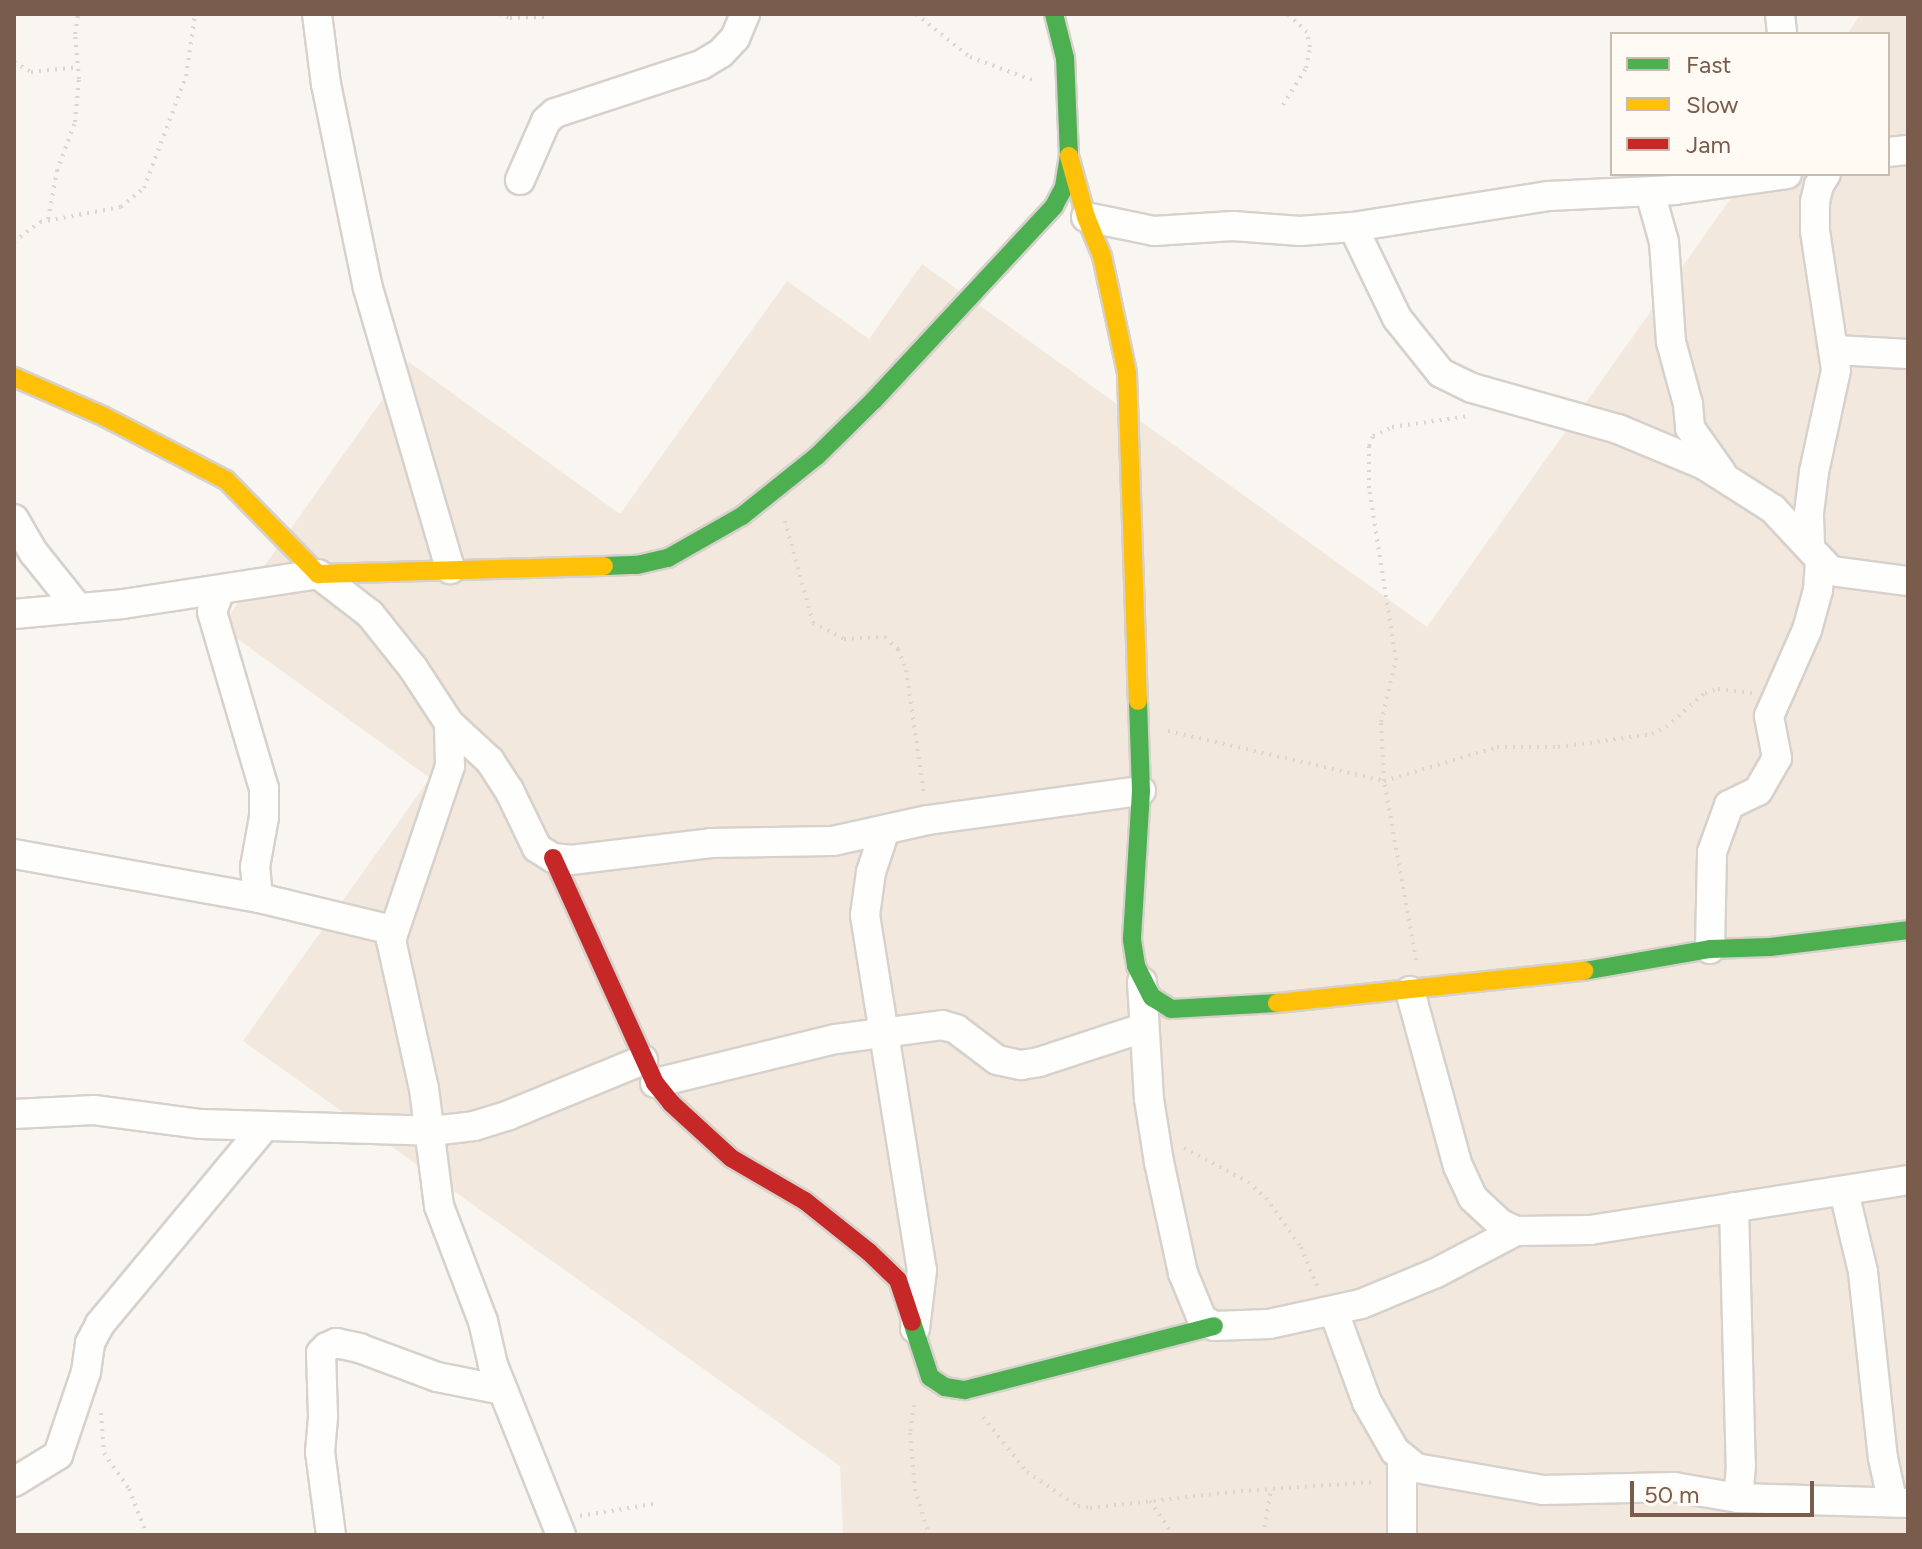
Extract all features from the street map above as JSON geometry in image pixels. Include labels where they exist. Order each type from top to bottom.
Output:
[{"type":"street","points":[[317,14],[326,84],[368,288],[450,569]]},
{"type":"street","points":[[520,180],[546,121],[555,113],[701,65],[721,53],[735,38],[745,14]]},
{"type":"street","points":[[14,614],[220,590],[318,574],[637,565],[668,558],[702,541],[775,492],[874,400],[1028,237],[1064,187],[1069,156],[1068,91],[1060,26],[1054,14]]},
{"type":"street","points":[[1069,156],[1086,217],[1102,256],[1127,373],[1141,791],[1132,940],[1142,982],[1143,1028],[1154,1131],[1183,1273],[1194,1306],[1202,1319],[1214,1326]]},
{"type":"street","points":[[1086,217],[1154,231],[1233,226],[1300,231],[1353,227],[1548,196],[1650,192],[1772,176]]},
{"type":"street","points":[[1710,949],[1712,852],[1729,805],[1758,791],[1770,775],[1777,758],[1768,721],[1807,630],[1818,590],[1809,513],[1814,472],[1829,413],[1836,350],[1815,231],[1819,178]]},
{"type":"street","points":[[1650,192],[1664,242],[1671,342],[1688,404],[1690,428],[1723,476]]},
{"type":"street","points":[[1353,227],[1397,318],[1441,373],[1472,388],[1618,429],[1723,476],[1773,509],[1831,571],[1908,581]]},
{"type":"street","points":[[1836,350],[1908,354]]},
{"type":"street","points":[[14,377],[103,416],[226,480],[318,574],[370,614],[413,668],[449,723],[490,761],[509,790],[537,848],[553,858],[571,860],[711,843],[833,841],[928,820],[1141,791]]},
{"type":"street","points":[[14,519],[34,553],[78,608]]},
{"type":"street","points":[[220,590],[212,612],[264,789],[264,817],[254,881],[258,898]]},
{"type":"street","points":[[449,723],[450,766],[392,930],[393,955],[432,1131],[439,1206],[471,1286],[503,1390],[558,1528]]},
{"type":"street","points":[[885,830],[871,872],[865,915],[922,1270],[914,1332]]},
{"type":"street","points":[[14,854],[258,898],[392,930]]},
{"type":"street","points":[[553,858],[649,1072],[671,1103],[731,1158],[805,1201],[869,1252],[898,1280],[912,1314],[922,1359],[930,1377],[945,1387],[965,1390],[1214,1326],[1269,1324],[1330,1312],[1436,1273],[1516,1231]]},
{"type":"street","points":[[1142,982],[1161,1003],[1187,1010],[1557,976],[1710,949],[1770,947],[1908,930]]},
{"type":"street","points":[[1416,991],[1444,1125],[1458,1166],[1473,1198],[1501,1224],[1516,1231],[1590,1230],[1908,1180]]},
{"type":"street","points":[[14,1114],[94,1110],[201,1124],[432,1131],[474,1126],[649,1072],[836,1039],[942,1025],[956,1029],[997,1060],[1021,1065],[1143,1028]]},
{"type":"street","points":[[14,1482],[58,1455],[86,1372],[90,1343],[100,1324],[264,1127]]},
{"type":"street","points":[[1402,1468],[1512,1487],[1674,1487],[1738,1498],[1900,1502],[1883,1458],[1863,1272],[1844,1192]]},
{"type":"street","points":[[1734,1207],[1741,1466],[1738,1498]]},
{"type":"street","points":[[1330,1312],[1367,1402],[1402,1468],[1402,1535]]},
{"type":"street","points":[[331,1535],[320,1452],[321,1353],[327,1347],[336,1343],[359,1348],[437,1377],[503,1390]]},
{"type":"path","points":[[48,219],[57,171],[75,122],[79,67],[75,34],[78,14]]},
{"type":"path","points":[[14,242],[48,219],[121,207],[144,188],[186,76],[195,14]]},
{"type":"path","points":[[499,14],[510,18],[548,17]]},
{"type":"path","points":[[916,14],[970,57],[1068,91]]},
{"type":"path","points":[[1283,105],[1306,68],[1310,47],[1307,32],[1288,14]]},
{"type":"path","points":[[14,62],[31,72],[79,67]]},
{"type":"path","points":[[1416,991],[1384,781],[1381,722],[1396,660],[1369,488],[1369,446],[1373,436],[1392,427],[1477,415]]},
{"type":"path","points":[[775,492],[813,623],[844,639],[885,637],[898,649],[906,670],[928,820]]},
{"type":"path","points":[[1138,724],[1384,781],[1497,747],[1558,747],[1652,734],[1666,727],[1692,702],[1718,689],[1778,695]]},
{"type":"path","points":[[1154,1131],[1248,1182],[1266,1198],[1301,1247],[1330,1312]]},
{"type":"path","points":[[922,1359],[910,1433],[915,1489],[929,1535]]},
{"type":"path","points":[[965,1390],[1027,1472],[1078,1506],[1271,1489],[1363,1485],[1402,1468]]},
{"type":"path","points":[[101,1410],[104,1453],[129,1489],[147,1535]]},
{"type":"path","points":[[1263,1535],[1271,1489]]},
{"type":"path","points":[[1150,1501],[1173,1535]]},
{"type":"path","points":[[558,1528],[659,1503]]},
{"type":"shaded area","points":[[1861,14],[1908,14],[1908,1535],[843,1535],[840,1466],[243,1041],[430,778],[221,627],[409,362],[620,514],[787,281],[869,339],[922,264],[1427,627],[1747,176],[1890,176],[1890,32],[1848,32]]},
{"type":"traffic: fast","points":[[604,566],[637,565],[668,558],[742,516],[817,456],[874,400],[1054,206],[1064,187],[1069,156],[1065,58],[1054,14]]},
{"type":"traffic: fast","points":[[1138,701],[1141,791],[1132,940],[1136,966],[1152,997],[1171,1009],[1277,1003]]},
{"type":"traffic: fast","points":[[1584,971],[1710,949],[1770,947],[1908,930]]},
{"type":"traffic: fast","points":[[912,1322],[930,1377],[945,1387],[965,1390],[1214,1326]]},
{"type":"traffic: slow","points":[[1069,156],[1086,217],[1102,256],[1127,373],[1138,701]]},
{"type":"traffic: slow","points":[[14,377],[103,416],[226,480],[318,574],[604,566]]},
{"type":"traffic: slow","points":[[1277,1003],[1584,971]]},
{"type":"traffic: jam","points":[[553,858],[655,1083],[671,1103],[731,1158],[805,1201],[869,1252],[898,1280],[912,1322]]}]
